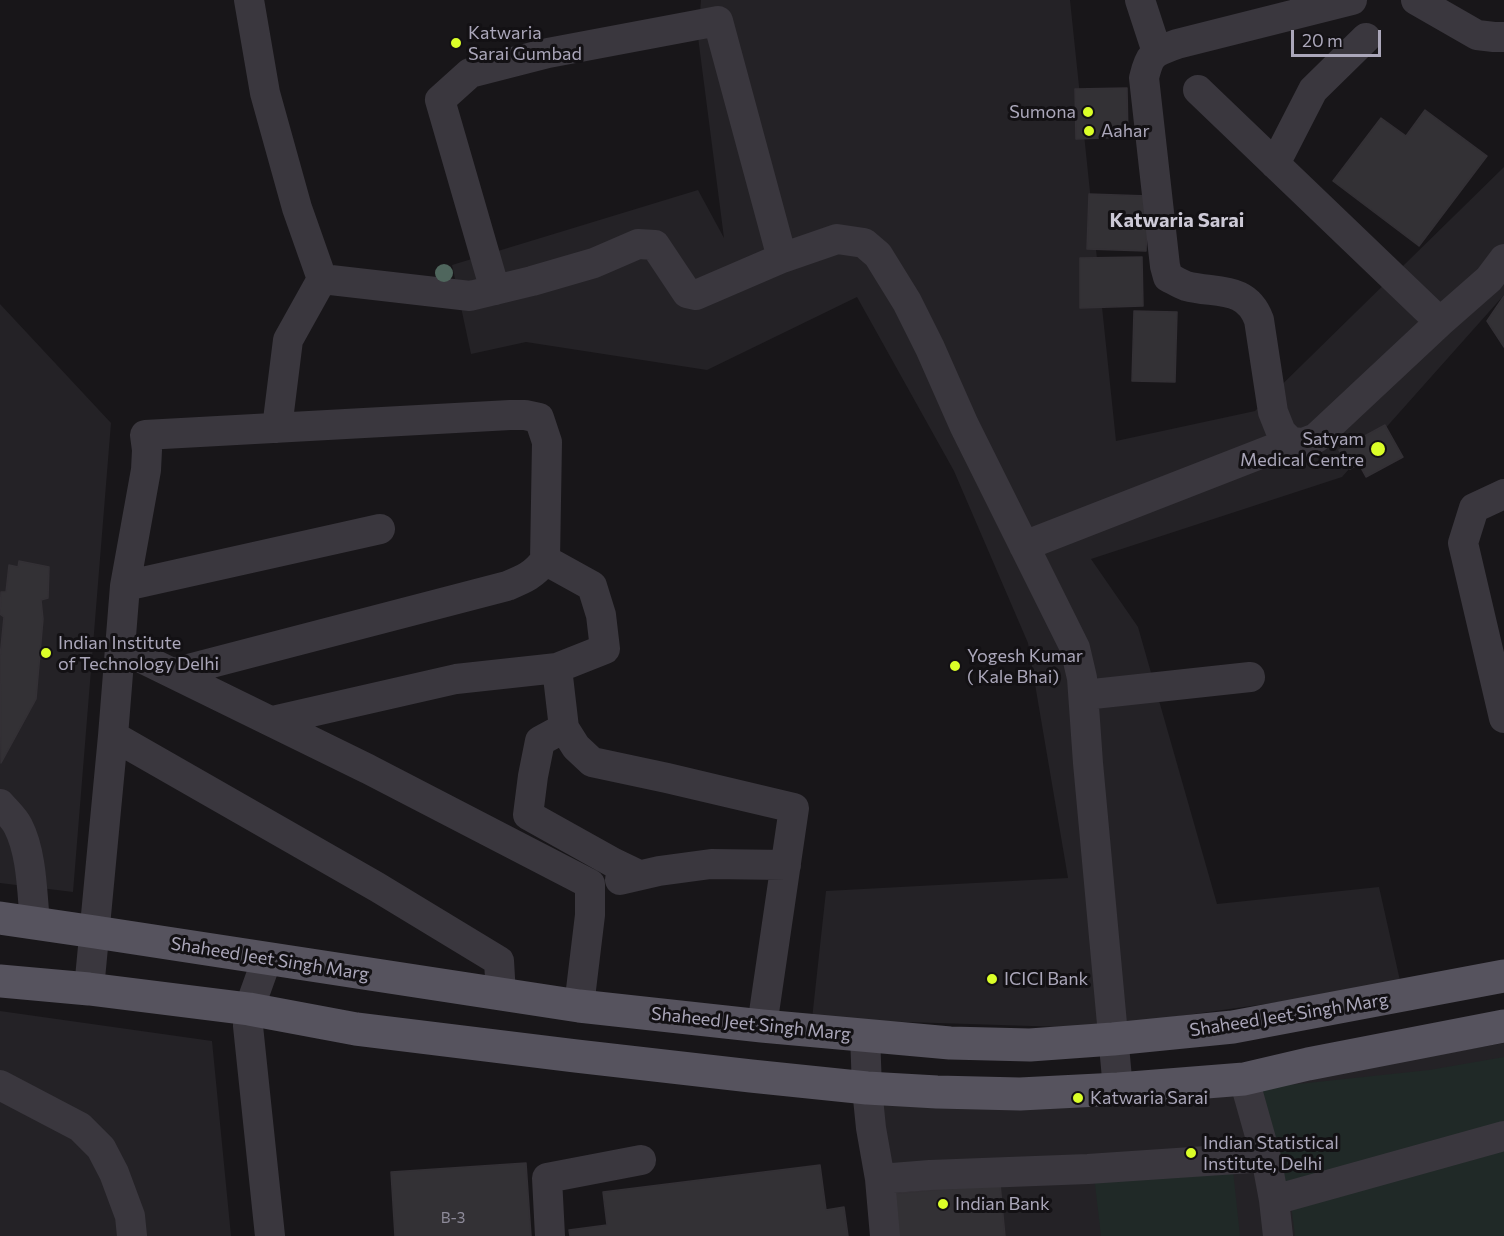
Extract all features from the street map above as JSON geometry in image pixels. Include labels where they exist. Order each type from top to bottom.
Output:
[{"type":"main road","name":"Shaheed Jeet Singh Marg","points":[[0,918],[579,1006],[762,1026],[950,1042],[1030,1045],[1233,1027],[1504,976]]},
{"type":"main road","points":[[0,981],[89,989],[249,1009],[356,1029],[751,1076],[867,1088],[937,1092],[1020,1094],[1244,1079],[1308,1064],[1504,1026]]},
{"type":"street","points":[[249,0],[265,93],[297,208],[322,279],[288,340],[277,428]]},
{"type":"street","points":[[1140,0],[1157,52]]},
{"type":"street","points":[[1291,442],[1281,432],[1273,412],[1259,320],[1254,308],[1246,300],[1236,295],[1183,285],[1168,277],[1144,78],[1148,61],[1157,52],[1178,44],[1352,0]]},
{"type":"street","points":[[1416,0],[1477,35],[1504,37]]},
{"type":"street","points":[[495,290],[440,100],[470,73],[548,53],[718,21],[782,258]]},
{"type":"street","points":[[1275,164],[1313,90],[1366,39]]},
{"type":"street","points":[[1198,90],[1440,322]]},
{"type":"street","points":[[322,279],[470,296],[594,263],[638,244],[655,245],[687,293],[696,295],[782,258],[837,239],[864,243],[878,255],[907,302],[964,426],[1075,648],[1084,695],[1089,775],[1118,1089]]},
{"type":"street","points":[[1024,546],[1291,442],[1303,443],[1316,438],[1489,279],[1504,260]]},
{"type":"street","points":[[89,989],[125,586],[146,470],[145,435],[510,415],[538,418],[548,442],[545,560],[537,571],[507,586],[173,673]]},
{"type":"street","points":[[1504,494],[1474,508],[1463,543],[1504,718]]},
{"type":"street","points":[[125,586],[380,529]]},
{"type":"street","points":[[272,721],[456,679],[557,668],[605,649],[601,615],[592,586],[545,560]]},
{"type":"street","points":[[121,648],[368,769],[590,884],[711,864],[786,865]]},
{"type":"street","points":[[557,668],[564,728],[576,747],[592,762],[794,808],[762,1026]]},
{"type":"street","points":[[1084,695],[1250,677]]},
{"type":"street","points":[[564,728],[540,741],[528,815],[639,875]]},
{"type":"street","points":[[113,736],[377,887],[499,961],[501,995]]},
{"type":"street","points":[[0,804],[17,825],[26,847],[35,923]]},
{"type":"street","points":[[579,1006],[588,936],[590,884]]},
{"type":"street","points":[[267,959],[249,1009],[248,1026],[270,1236]]},
{"type":"street","points":[[865,1035],[867,1088],[880,1179],[885,1236]]},
{"type":"street","points":[[1244,1079],[1266,1157],[1275,1200],[1278,1236]]},
{"type":"street","points":[[0,1085],[80,1127],[101,1148],[114,1173],[130,1216],[132,1236]]},
{"type":"street","points":[[1275,1200],[1504,1136]]},
{"type":"street","points":[[880,1179],[1053,1171],[1266,1157]]},
{"type":"street","points":[[550,1236],[547,1178],[641,1160]]},
{"type":"shaded area","points":[[701,0],[1070,0],[1116,441],[1255,411],[1504,167],[1504,295],[1342,477],[1091,559],[1138,627],[1217,904],[1379,887],[1401,985],[1094,1028],[812,1019],[826,891],[1068,878],[1028,643],[954,471],[857,297],[707,370],[526,342],[471,354],[452,265],[698,190],[724,238],[698,37]]},
{"type":"shaded area","name":"Indian Institute of Technology Delhi","points":[[0,304],[111,423],[73,892],[0,883]]},
{"type":"shaded area","points":[[0,1011],[212,1041],[231,1236],[0,1236]]},
{"type":"shaded area","name":"Indian Statistical Institute, Delhi","points":[[1504,1043],[1504,1236],[886,1236],[869,1091],[1381,1065]]},
{"type":"shaded area","points":[[1504,1057],[1504,1126],[1281,1187],[1251,1089],[1429,1070]]},
{"type":"shaded area","points":[[1504,1151],[1504,1236],[1295,1236],[1291,1205]]},
{"type":"shaded area","points":[[1233,1170],[1240,1236],[1101,1236],[1094,1176]]},
{"type":"building","points":[[1127,88],[1128,137],[1076,139],[1075,89]]},
{"type":"building","points":[[1425,110],[1487,156],[1419,246],[1333,181],[1381,118],[1406,136]]},
{"type":"building","points":[[1089,194],[1148,196],[1146,251],[1087,249]]},
{"type":"building","points":[[1142,257],[1143,306],[1080,308],[1080,258]]},
{"type":"building","points":[[1504,296],[1504,347],[1487,321]]},
{"type":"building","points":[[1134,311],[1177,312],[1175,382],[1132,381]]},
{"type":"building","points":[[1385,425],[1403,457],[1366,477],[1359,464],[1350,469],[1339,450]]},
{"type":"building","points":[[19,561],[49,567],[48,598],[41,600],[43,619],[36,699],[1,763],[0,657],[4,617],[0,614],[1,592],[6,592],[9,565],[18,567]]},
{"type":"building","points":[[526,1163],[531,1236],[395,1236],[391,1172]]},
{"type":"building","points":[[820,1165],[826,1210],[844,1207],[848,1236],[570,1236],[569,1230],[607,1225],[603,1192]]},
{"type":"building","points":[[1000,1184],[1005,1236],[892,1236],[889,1194]]},
{"type":"place","name":"Katwaria Sarai Gumbad","points":[[456,43]]},
{"type":"place","name":"Sumona","points":[[1088,112]]},
{"type":"place","name":"Aahar","points":[[1089,131]]},
{"type":"place","name":"Satyam Medical Centre","points":[[1378,449]]},
{"type":"place","name":"Indian Institute of Technology Delhi","points":[[46,653]]},
{"type":"place","name":"Yogesh Kumar ( Kale Bhai)","points":[[955,666]]},
{"type":"place","name":"ICICI Bank","points":[[992,979]]},
{"type":"place","name":"Katwaria Sarai","points":[[1078,1098]]},
{"type":"place","name":"Indian Statistical Institute, Delhi","points":[[1191,1153]]},
{"type":"place","name":"Indian Bank","points":[[943,1204]]},
{"type":"district","name":"Katwaria Sarai","points":[[1177,220]]}]
